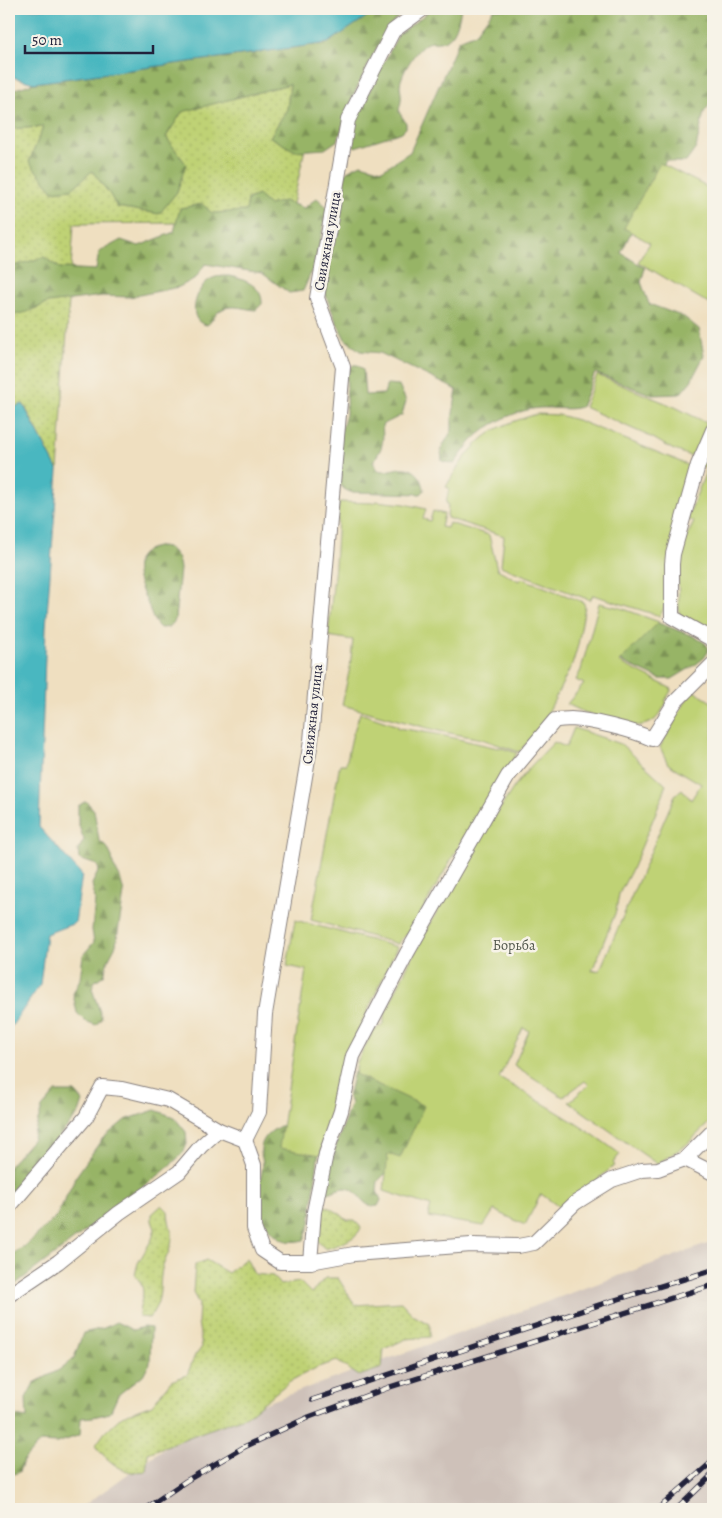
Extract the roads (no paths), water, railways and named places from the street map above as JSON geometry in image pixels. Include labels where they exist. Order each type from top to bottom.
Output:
[{"type":"street","name":"Свияжная улица","points":[[245,1140],[259,1112],[265,1014],[312,724],[342,367],[317,298],[348,120],[394,32],[423,9]]},
{"type":"street","points":[[713,430],[698,465],[672,564],[672,618],[713,640]]},
{"type":"street","points":[[310,1262],[316,1202],[326,1154],[341,1111],[353,1056],[407,954],[508,776],[555,720],[571,719],[595,723],[638,733],[652,739],[675,702],[713,664]]},
{"type":"street","points":[[9,1206],[86,1117],[102,1087],[122,1089],[168,1100],[219,1130],[245,1140],[254,1165],[254,1228],[262,1250],[280,1262],[310,1262],[354,1254],[471,1245],[518,1246],[534,1243],[575,1203],[612,1180],[642,1170],[658,1169],[685,1159],[713,1131]]},
{"type":"street","points":[[9,1295],[58,1262],[119,1213],[179,1172],[201,1146],[219,1130]]},
{"type":"street","points":[[685,1159],[713,1173]]},
{"type":"water","points":[[9,9],[378,9],[328,43],[34,83],[9,76]]},
{"type":"water","points":[[23,404],[58,471],[46,627],[39,827],[82,875],[75,923],[46,934],[40,985],[9,1030],[9,409]]},
{"type":"railway","points":[[312,1400],[599,1305],[713,1270]]},
{"type":"railway","points":[[145,1509],[186,1481],[244,1447],[309,1417],[390,1387],[713,1285]]},
{"type":"railway","points":[[658,1509],[713,1461]]},
{"type":"railway","points":[[677,1509],[713,1474]]},
{"type":"park label","name":"Борьба","points":[[514,945]]}]
